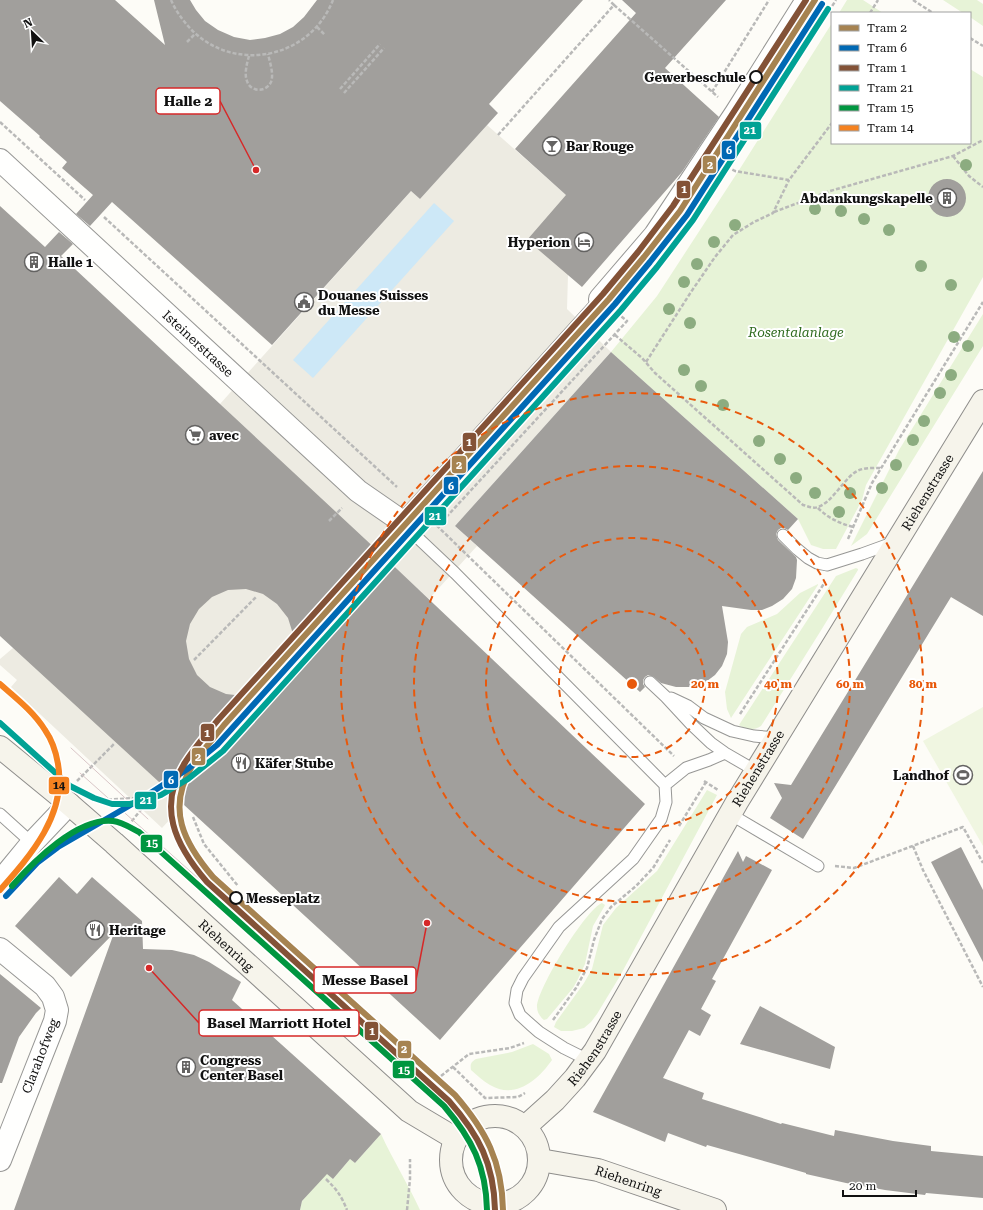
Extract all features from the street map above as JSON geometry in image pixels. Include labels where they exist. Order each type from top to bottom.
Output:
[{"type":"main road","name":"Riehenstrasse","points":[[525,1127],[555,1100],[575,1078],[595,1050],[730,814],[983,401]]},
{"type":"main road","name":"Riehenring","points":[[0,747],[65,800],[114,843],[409,1111],[456,1139]]},
{"type":"main road","points":[[458,1185],[466,1194],[476,1201],[492,1204],[513,1205],[533,1184],[538,1172],[540,1160],[538,1148],[533,1137],[525,1127],[514,1120],[502,1116],[488,1116],[476,1120],[461,1131],[451,1151],[450,1163],[453,1174],[469,1210]]},
{"type":"main road","name":"Riehenring","points":[[540,1160],[598,1170],[715,1210]]},
{"type":"street","points":[[606,304],[655,235],[736,113],[807,0]]},
{"type":"street","name":"Isteinerstrasse","points":[[0,160],[358,491],[397,518],[400,522]]},
{"type":"street","points":[[0,882],[65,800]]},
{"type":"street","name":"Clarahofweg","points":[[0,949],[46,986],[53,997],[57,1010],[55,1021],[0,1160]]},
{"type":"lane","points":[[588,1060],[564,1048],[539,1032],[520,1014],[515,1003],[517,990],[523,978],[559,927],[633,859],[661,819],[666,802],[665,785],[455,573],[400,522],[606,304]]},
{"type":"lane","points":[[784,535],[808,558],[817,563],[827,565],[897,541]]},
{"type":"lane","points":[[650,682],[666,696],[691,724],[725,753],[756,771]]},
{"type":"lane","points":[[666,696],[688,706],[704,718],[732,731],[754,736],[777,738]]},
{"type":"lane","points":[[665,785],[686,768],[725,753]]},
{"type":"lane","points":[[0,814],[32,843]]},
{"type":"lane","points":[[730,814],[818,866]]},
{"type":"path","points":[[171,0],[182,19],[195,34],[209,44],[230,53],[248,56],[268,54],[287,49],[302,40],[317,27],[333,0]]},
{"type":"path","points":[[609,0],[736,113]]},
{"type":"path","points":[[712,92],[769,0]]},
{"type":"path","points":[[871,12],[878,0]]},
{"type":"path","points":[[913,0],[931,12]]},
{"type":"path","points":[[498,134],[614,5]]},
{"type":"path","points":[[317,27],[325,35]]},
{"type":"path","points":[[187,42],[195,34]]},
{"type":"path","points":[[971,39],[983,46]]},
{"type":"path","points":[[340,89],[380,44]]},
{"type":"path","points":[[344,92],[384,48]]},
{"type":"path","points":[[248,56],[246,76],[247,82],[252,88],[259,91],[267,88],[271,82],[272,74],[268,54]]},
{"type":"path","points":[[0,122],[85,200]]},
{"type":"path","points":[[773,213],[790,180],[831,124]]},
{"type":"path","points":[[646,362],[695,286],[715,257],[733,235],[754,222],[773,213],[830,191],[953,156],[983,140]]},
{"type":"path","points":[[707,156],[735,171],[790,180]]},
{"type":"path","points":[[953,156],[969,176],[983,187]]},
{"type":"path","points":[[104,217],[416,505],[686,768],[706,782]]},
{"type":"path","points":[[847,540],[872,483],[983,302]]},
{"type":"path","points":[[438,526],[627,322],[606,304]]},
{"type":"path","points":[[615,335],[646,362],[655,373],[803,505],[811,508],[818,508],[825,504],[854,473],[866,468],[881,468]]},
{"type":"path","points":[[818,508],[834,521],[853,527]]},
{"type":"path","points":[[356,563],[367,571]]},
{"type":"path","points":[[739,715],[827,579]]},
{"type":"path","points":[[194,660],[257,596]]},
{"type":"path","points":[[65,800],[115,743]]},
{"type":"path","points":[[678,828],[706,782],[710,778]]},
{"type":"path","points":[[114,843],[161,787]]},
{"type":"path","points":[[65,800],[151,798]]},
{"type":"path","points":[[193,817],[204,844],[238,886]]},
{"type":"path","points":[[818,866],[854,868],[963,827],[983,863]]},
{"type":"path","points":[[441,1076],[469,1054],[510,1048],[525,1042],[551,1023],[584,975],[602,919],[611,907],[636,886],[653,868],[674,835]]},
{"type":"path","points":[[913,846],[923,870],[983,987]]},
{"type":"path","points":[[453,1067],[485,1098],[518,1097],[530,1091]]},
{"type":"path","points":[[407,1210],[410,1159]]},
{"type":"path","points":[[326,1179],[338,1191],[347,1210]]},
{"type":"green space","points":[[847,0],[863,0],[881,12],[840,12]]},
{"type":"green space","points":[[943,0],[977,0],[983,4],[983,26],[971,18],[971,12],[961,12]]},
{"type":"green space","name":"Rosentalanlage","points":[[831,25],[831,144],[971,144],[971,70],[983,77],[983,277],[866,485],[862,500],[836,549],[823,549],[811,545],[798,519],[611,352],[657,296]]},
{"type":"green space","points":[[983,314],[983,346],[867,534],[851,546],[899,450]]},
{"type":"green space","points":[[856,568],[858,570],[761,726],[755,729],[750,729],[739,725],[836,576]]},
{"type":"green space","points":[[818,584],[731,718],[727,709],[725,692],[741,634],[747,627],[777,614],[800,593]]},
{"type":"green space","name":"Landhof","points":[[983,707],[983,846],[923,741]]},
{"type":"green space","points":[[707,790],[717,795],[620,976],[597,1014],[584,1028],[572,1031],[561,1031],[554,1027],[592,969],[603,925],[616,908],[657,871]]},
{"type":"green space","points":[[602,903],[605,905],[593,926],[585,964],[578,979],[573,988],[547,1019],[544,1020],[539,1014],[537,1007],[545,984],[574,934],[585,919]]},
{"type":"green space","points":[[533,1044],[549,1054],[552,1060],[533,1081],[525,1086],[517,1089],[499,1089],[482,1080],[471,1070],[471,1063],[476,1059],[512,1052]]},
{"type":"green space","points":[[381,1134],[420,1210],[300,1210],[302,1201],[327,1173],[333,1179],[350,1159],[355,1163]]},
{"type":"shaded area","points":[[487,125],[608,232],[568,275],[567,309],[611,352],[455,526],[477,546],[429,599],[398,571],[162,828],[11,687],[17,680],[0,665],[0,659],[13,648],[230,414],[220,404],[411,191],[420,199]]},
{"type":"water","points":[[434,203],[454,221],[313,378],[293,360]]},
{"type":"building","points":[[0,0],[115,0],[165,45],[154,0],[190,0],[205,21],[218,30],[234,37],[250,40],[280,34],[293,27],[304,17],[317,0],[583,0],[489,104],[498,113],[420,199],[411,191],[272,345],[112,202],[90,226],[76,214],[93,195],[62,168],[67,162],[0,101]]},
{"type":"building","points":[[622,0],[726,0],[665,68],[719,117],[682,172],[582,287],[527,240],[566,195],[515,149],[636,13]]},
{"type":"building","name":"Abdankungskapelle","points":[[943,179],[951,179],[961,184],[965,191],[965,205],[961,212],[951,217],[943,217],[933,212],[931,209],[928,202],[928,194],[933,184],[936,182]]},
{"type":"building","points":[[0,206],[45,247],[59,232],[73,244],[61,256],[379,552],[645,804],[440,1040],[0,636]],"holes":[[[246,589],[263,594],[277,604],[288,618],[293,634],[293,652],[287,668],[276,683],[261,692],[244,696],[226,694],[210,687],[197,675],[189,659],[186,641],[190,624],[199,609],[212,597],[228,590]]]},
{"type":"building","points":[[611,352],[798,519],[788,530],[781,528],[776,534],[778,540],[796,557],[797,560],[796,578],[792,589],[783,599],[762,610],[722,606],[728,642],[727,654],[722,666],[715,675],[703,684],[690,687],[676,687],[661,683],[654,677],[648,675],[643,680],[645,687],[640,692],[455,526]]},
{"type":"building","points":[[983,471],[983,616],[951,597],[803,839],[770,818],[782,798],[774,783],[791,785]]},
{"type":"building","points":[[961,847],[983,890],[983,962],[931,862]]},
{"type":"building","points":[[738,851],[743,862],[746,856],[772,870],[712,979],[716,981],[701,1009],[711,1015],[700,1036],[689,1030],[663,1078],[704,1093],[702,1099],[781,1124],[834,1136],[835,1130],[893,1141],[931,1146],[931,1151],[983,1156],[983,1198],[926,1193],[925,1195],[846,1183],[806,1174],[707,1145],[706,1147],[668,1133],[665,1142],[593,1112]]},
{"type":"building","name":"Congress Center Basel","points":[[59,877],[77,894],[92,877],[142,921],[143,949],[172,950],[194,955],[209,962],[241,982],[232,1000],[381,1134],[355,1163],[350,1159],[333,1179],[327,1174],[302,1201],[300,1210],[14,1210],[114,933],[71,977],[15,926]]},
{"type":"building","points":[[0,974],[41,1008],[19,1037],[2,1083],[0,1083]]},
{"type":"building","points":[[760,1006],[835,1047],[830,1069],[740,1044]]},
{"type":"tram line","name":"1","points":[[495,1210],[492,1178],[488,1164],[476,1138],[460,1114],[449,1101],[207,882],[186,854],[178,839],[173,824],[171,809],[172,794],[177,778],[186,761],[218,720],[603,294],[638,252],[673,206],[806,0]]},
{"type":"tram line","name":"2","points":[[503,1210],[502,1192],[496,1162],[484,1134],[466,1108],[455,1095],[213,877],[194,851],[187,838],[182,825],[180,797],[184,782],[192,766],[224,725],[609,299],[644,257],[680,211],[815,0]]},
{"type":"tram line","name":"6","points":[[6,896],[38,862],[58,847],[146,796],[189,768],[217,745],[615,304],[650,262],[687,215],[822,4]]},
{"type":"tram line","name":"21","points":[[0,723],[70,786],[94,798],[112,804],[130,804],[161,795],[188,779],[223,751],[621,310],[657,267],[693,220],[828,9]]},
{"type":"tram line","name":"14","points":[[0,684],[41,723],[52,742],[56,755],[59,782],[57,800],[52,817],[44,833],[23,863],[0,890]]},
{"type":"tram line","points":[[71,748],[148,819]]},
{"type":"tram line","points":[[80,773],[200,880]]},
{"type":"tram line","points":[[73,830],[81,826],[105,821],[113,821],[130,825],[138,829]]},
{"type":"tram line","name":"15","points":[[12,886],[44,853],[71,833],[86,826],[100,822],[113,821],[139,832],[444,1106],[454,1118],[476,1154],[484,1180],[487,1210]]},
{"type":"place","name":"Gewerbeschule","points":[[756,77]]},
{"type":"place","name":"Bar Rouge","points":[[552,146]]},
{"type":"place","name":"Halle 2","points":[[256,170]]},
{"type":"place","name":"Abdankungskapelle","points":[[947,198]]},
{"type":"place","name":"Hyperion","points":[[584,242]]},
{"type":"place","name":"Halle 1","points":[[34,262]]},
{"type":"place","name":"Douanes Suisses du Messe","points":[[304,302]]},
{"type":"place","name":"avec","points":[[195,435]]},
{"type":"place","name":"Käfer Stube","points":[[241,763]]},
{"type":"place","name":"Landhof","points":[[963,775]]},
{"type":"place","name":"Messeplatz","points":[[236,898]]},
{"type":"place","name":"Messe Basel","points":[[427,923]]},
{"type":"place","name":"Heritage","points":[[95,930]]},
{"type":"place","name":"Basel Marriott Hotel","points":[[149,968]]},
{"type":"place","name":"Congress Center Basel","points":[[186,1067]]}]
